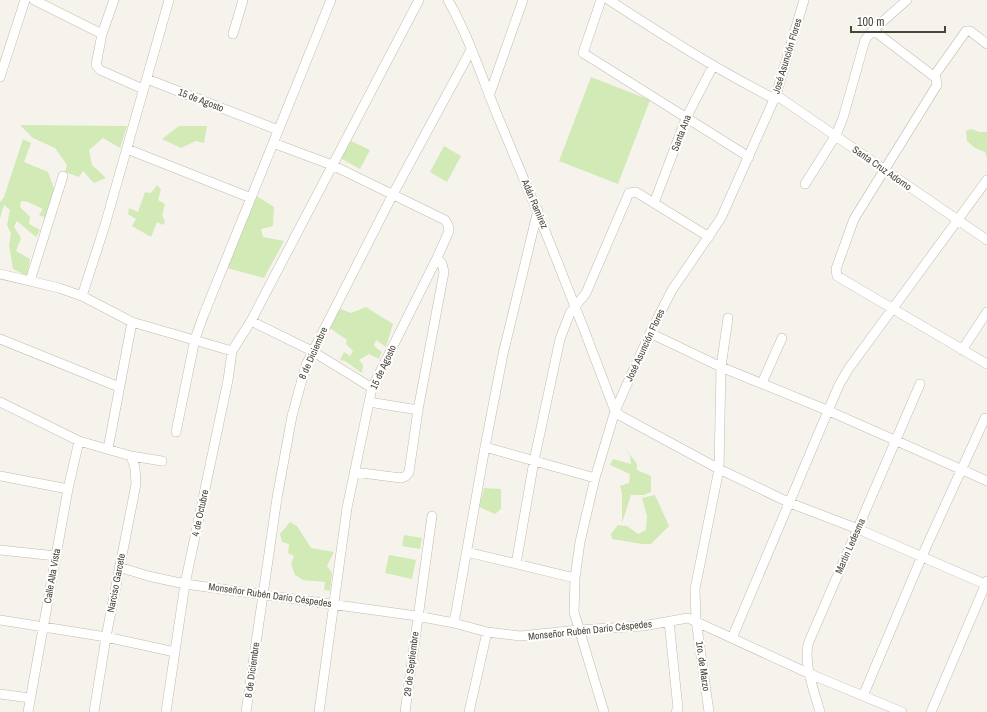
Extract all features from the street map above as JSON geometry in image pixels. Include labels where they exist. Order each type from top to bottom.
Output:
[{"type":"street","points":[[0,77],[25,0]]},
{"type":"street","points":[[34,0],[102,34]]},
{"type":"street","points":[[114,0],[102,34],[96,58],[96,65],[100,70],[143,89]]},
{"type":"street","points":[[82,296],[127,149],[169,0]]},
{"type":"street","points":[[233,34],[243,0]]},
{"type":"street","points":[[176,432],[195,339],[331,0]]},
{"type":"street","name":"4 de Octubre","points":[[166,712],[185,584],[228,380],[232,351],[251,321],[419,0]]},
{"type":"street","name":"Adán Ramírez","points":[[448,0],[455,11],[489,96],[538,210],[615,411]]},
{"type":"street","points":[[455,11],[459,0]]},
{"type":"street","points":[[489,96],[523,0]]},
{"type":"street","points":[[601,0],[582,52],[687,116],[749,157]]},
{"type":"street","name":"Santa Cruz Adorno","points":[[609,0],[713,66],[776,97],[836,135],[885,171],[987,240]]},
{"type":"street","name":"José Asunción Flores","points":[[604,712],[578,630],[574,612],[575,578],[580,542],[595,478],[615,411],[650,333],[672,290],[721,218],[776,97],[804,0]]},
{"type":"street","points":[[805,184],[836,135],[843,118],[865,40],[873,30],[907,0]]},
{"type":"street","points":[[873,30],[934,76],[936,78],[937,85],[935,91],[854,219],[836,273],[837,276],[987,364]]},
{"type":"street","points":[[934,76],[966,31],[970,31],[987,44]]},
{"type":"street","name":"8 de Diciembre","points":[[246,712],[262,594],[292,416],[301,378],[312,351],[393,194],[471,50]]},
{"type":"street","name":"Santa Ana","points":[[654,203],[687,116],[713,66]]},
{"type":"street","name":"15 de Agosto","points":[[146,79],[278,130]]},
{"type":"street","name":"15 de Agosto","points":[[273,144],[332,165],[393,194],[445,220],[448,224],[449,231],[372,388],[346,508],[319,712]]},
{"type":"street","points":[[127,149],[251,198]]},
{"type":"street","points":[[30,281],[63,176]]},
{"type":"street","points":[[732,638],[848,368],[987,180]]},
{"type":"street","points":[[516,564],[534,461],[560,339],[576,306],[586,293],[629,193],[636,192],[709,237]]},
{"type":"street","points":[[454,623],[503,354],[538,210]]},
{"type":"street","points":[[354,472],[401,478],[406,476],[409,472],[418,410],[444,272],[442,264],[436,258]]},
{"type":"street","points":[[0,274],[17,280],[30,281],[82,296],[132,322],[195,339],[232,351]]},
{"type":"street","points":[[965,351],[987,312]]},
{"type":"street","name":"1ro. de Marzo","points":[[709,712],[696,620],[696,578],[718,469],[722,367],[728,318]]},
{"type":"street","points":[[251,321],[312,351],[372,388]]},
{"type":"street","points":[[108,449],[132,322]]},
{"type":"street","points":[[965,351],[987,324]]},
{"type":"street","points":[[650,333],[722,367],[829,411],[987,481]]},
{"type":"street","points":[[762,383],[782,338]]},
{"type":"street","points":[[0,339],[119,387]]},
{"type":"street","name":"Martin Ledesma","points":[[820,712],[806,654],[810,639],[920,384]]},
{"type":"street","points":[[0,402],[79,441],[131,456],[162,461]]},
{"type":"street","points":[[369,402],[418,410]]},
{"type":"street","points":[[615,411],[621,416],[718,469],[790,503],[858,529],[986,583],[931,712]]},
{"type":"street","points":[[863,696],[922,556],[986,418]]},
{"type":"street","name":"Calle Alta Vista","points":[[28,712],[68,489],[79,441]]},
{"type":"street","points":[[485,447],[595,478]]},
{"type":"street","name":"Narciso Garcete","points":[[94,712],[106,637],[136,484],[135,468],[131,456]]},
{"type":"street","points":[[0,476],[68,489]]},
{"type":"street","name":"29 de Septiembre","points":[[405,712],[417,616],[432,516]]},
{"type":"street","points":[[0,550],[56,556]]},
{"type":"street","points":[[467,552],[575,578]]},
{"type":"street","name":"Monseñor Rubén Darío Céspedes","points":[[119,567],[148,576],[185,584],[417,616],[454,623],[487,632],[530,636],[578,630],[642,626],[688,618],[696,620],[810,674],[902,712]]},
{"type":"street","points":[[0,620],[106,637],[175,652]]},
{"type":"street","points":[[669,621],[678,709],[676,712]]},
{"type":"street","points":[[469,712],[487,632]]},
{"type":"street","points":[[0,694],[30,698]]},
{"type":"green space","points":[[591,77],[650,100],[618,184],[559,161]]},
{"type":"green space","points":[[20,125],[127,126],[120,148],[103,138],[89,150],[92,165],[106,178],[94,183],[83,171],[79,177],[65,172],[67,165],[55,148],[33,138]]},
{"type":"green space","points":[[179,126],[207,126],[204,143],[196,141],[181,148],[162,139]]},
{"type":"green space","points":[[971,129],[980,132],[987,132],[987,158],[985,152],[975,148],[967,141],[966,131]]},
{"type":"green space","points":[[23,139],[31,143],[24,162],[48,172],[56,194],[43,237],[44,217],[39,215],[43,209],[28,202],[21,201],[20,207],[30,217],[29,224],[40,230],[36,237],[17,221],[14,227],[21,238],[16,251],[30,259],[27,276],[13,269],[9,245],[11,234],[7,225],[10,210],[4,205],[0,218],[0,202],[4,197]]},
{"type":"green space","points":[[349,140],[370,150],[360,169],[340,158]]},
{"type":"green space","points":[[444,146],[461,156],[447,182],[430,172]]},
{"type":"green space","points":[[157,185],[161,189],[158,200],[165,204],[162,215],[165,222],[163,225],[157,222],[151,237],[132,226],[136,219],[128,214],[129,208],[138,212],[145,192],[151,193]]},
{"type":"green space","points":[[255,195],[274,207],[273,226],[261,229],[263,237],[284,241],[264,278],[227,268]]},
{"type":"green space","points":[[366,307],[393,324],[386,347],[376,340],[374,346],[382,352],[379,359],[369,354],[359,360],[363,365],[362,373],[345,361],[340,360],[344,352],[350,356],[353,351],[346,344],[347,340],[327,326],[338,308],[351,313]]},
{"type":"green space","points":[[624,447],[637,464],[637,470],[651,476],[651,492],[644,495],[631,495],[622,523],[622,493],[620,486],[629,483],[630,474],[610,465],[613,459],[631,464],[630,456]]},
{"type":"green space","points":[[484,488],[501,489],[501,509],[495,514],[479,507]]},
{"type":"green space","points":[[655,495],[669,526],[651,544],[612,539],[611,534],[618,525],[627,526],[638,534],[646,530],[647,516],[642,498]]},
{"type":"green space","points":[[290,522],[297,526],[311,548],[334,552],[327,566],[332,573],[330,591],[324,590],[325,582],[303,580],[295,575],[291,564],[294,556],[288,553],[289,544],[282,542],[280,534]]},
{"type":"green space","points":[[404,535],[422,538],[420,549],[402,546]]},
{"type":"green space","points":[[389,555],[416,560],[412,579],[385,573]]}]
